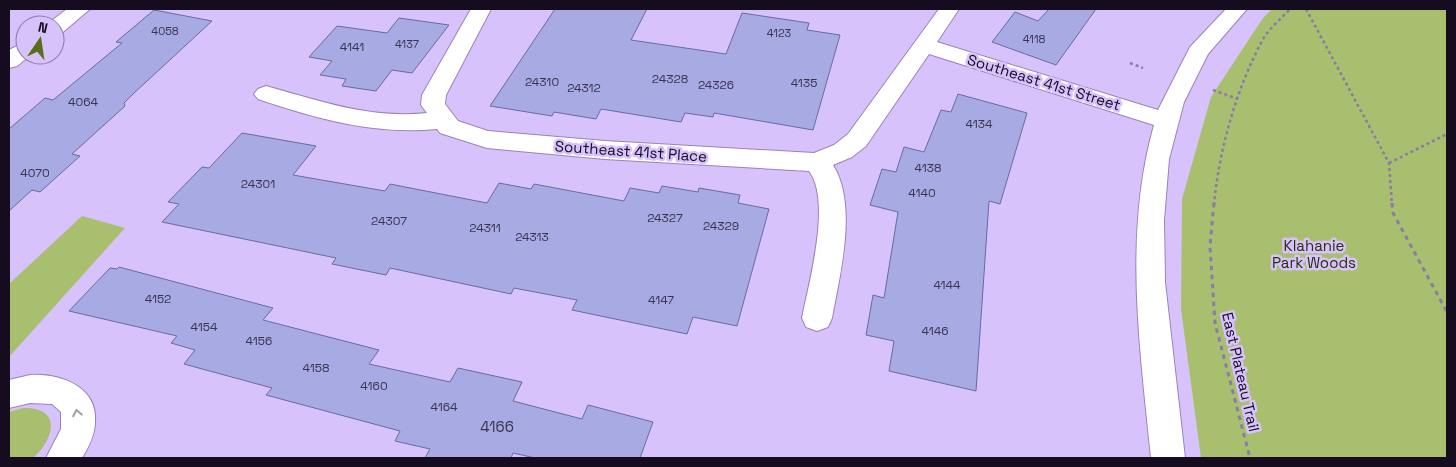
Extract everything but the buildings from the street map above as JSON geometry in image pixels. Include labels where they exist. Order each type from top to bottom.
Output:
[{"type":"street","points":[[65,20],[80,9]]},
{"type":"street","points":[[446,124],[433,105],[434,95],[482,9]]},
{"type":"street","points":[[817,318],[828,260],[831,192],[827,178],[816,162],[843,151],[858,140],[949,9]]},
{"type":"street","points":[[1168,458],[1148,278],[1150,224],[1164,120],[1192,61],[1225,18],[1237,9]]},
{"type":"street","name":"Southeast 41st Street","points":[[924,45],[1164,120]]},
{"type":"street","points":[[266,94],[316,110],[370,120],[446,124]]},
{"type":"street","name":"Southeast 41st Place","points":[[446,124],[487,139],[605,150],[816,162]]},
{"type":"street","points":[[9,394],[42,388],[62,392],[75,403],[79,419],[74,440],[63,458]]},
{"type":"path","name":"East Plateau Trail","points":[[1250,458],[1215,323],[1210,246],[1218,173],[1238,99],[1263,39],[1290,9]]},
{"type":"path","points":[[1306,9],[1389,163],[1393,213],[1447,312]]},
{"type":"path","points":[[1130,63],[1143,68]]},
{"type":"path","points":[[1213,90],[1238,99]]},
{"type":"path","points":[[1389,163],[1447,134]]},
{"type":"green space","name":"Klahanie Park Woods","points":[[1272,9],[1447,9],[1447,458],[1201,458],[1181,309],[1182,199],[1211,97],[1263,18]]},
{"type":"green space","points":[[82,216],[125,228],[9,357],[9,284]]},
{"type":"green space","points":[[23,408],[36,409],[44,413],[49,418],[51,425],[50,433],[46,442],[33,458],[9,458],[9,412]]}]
